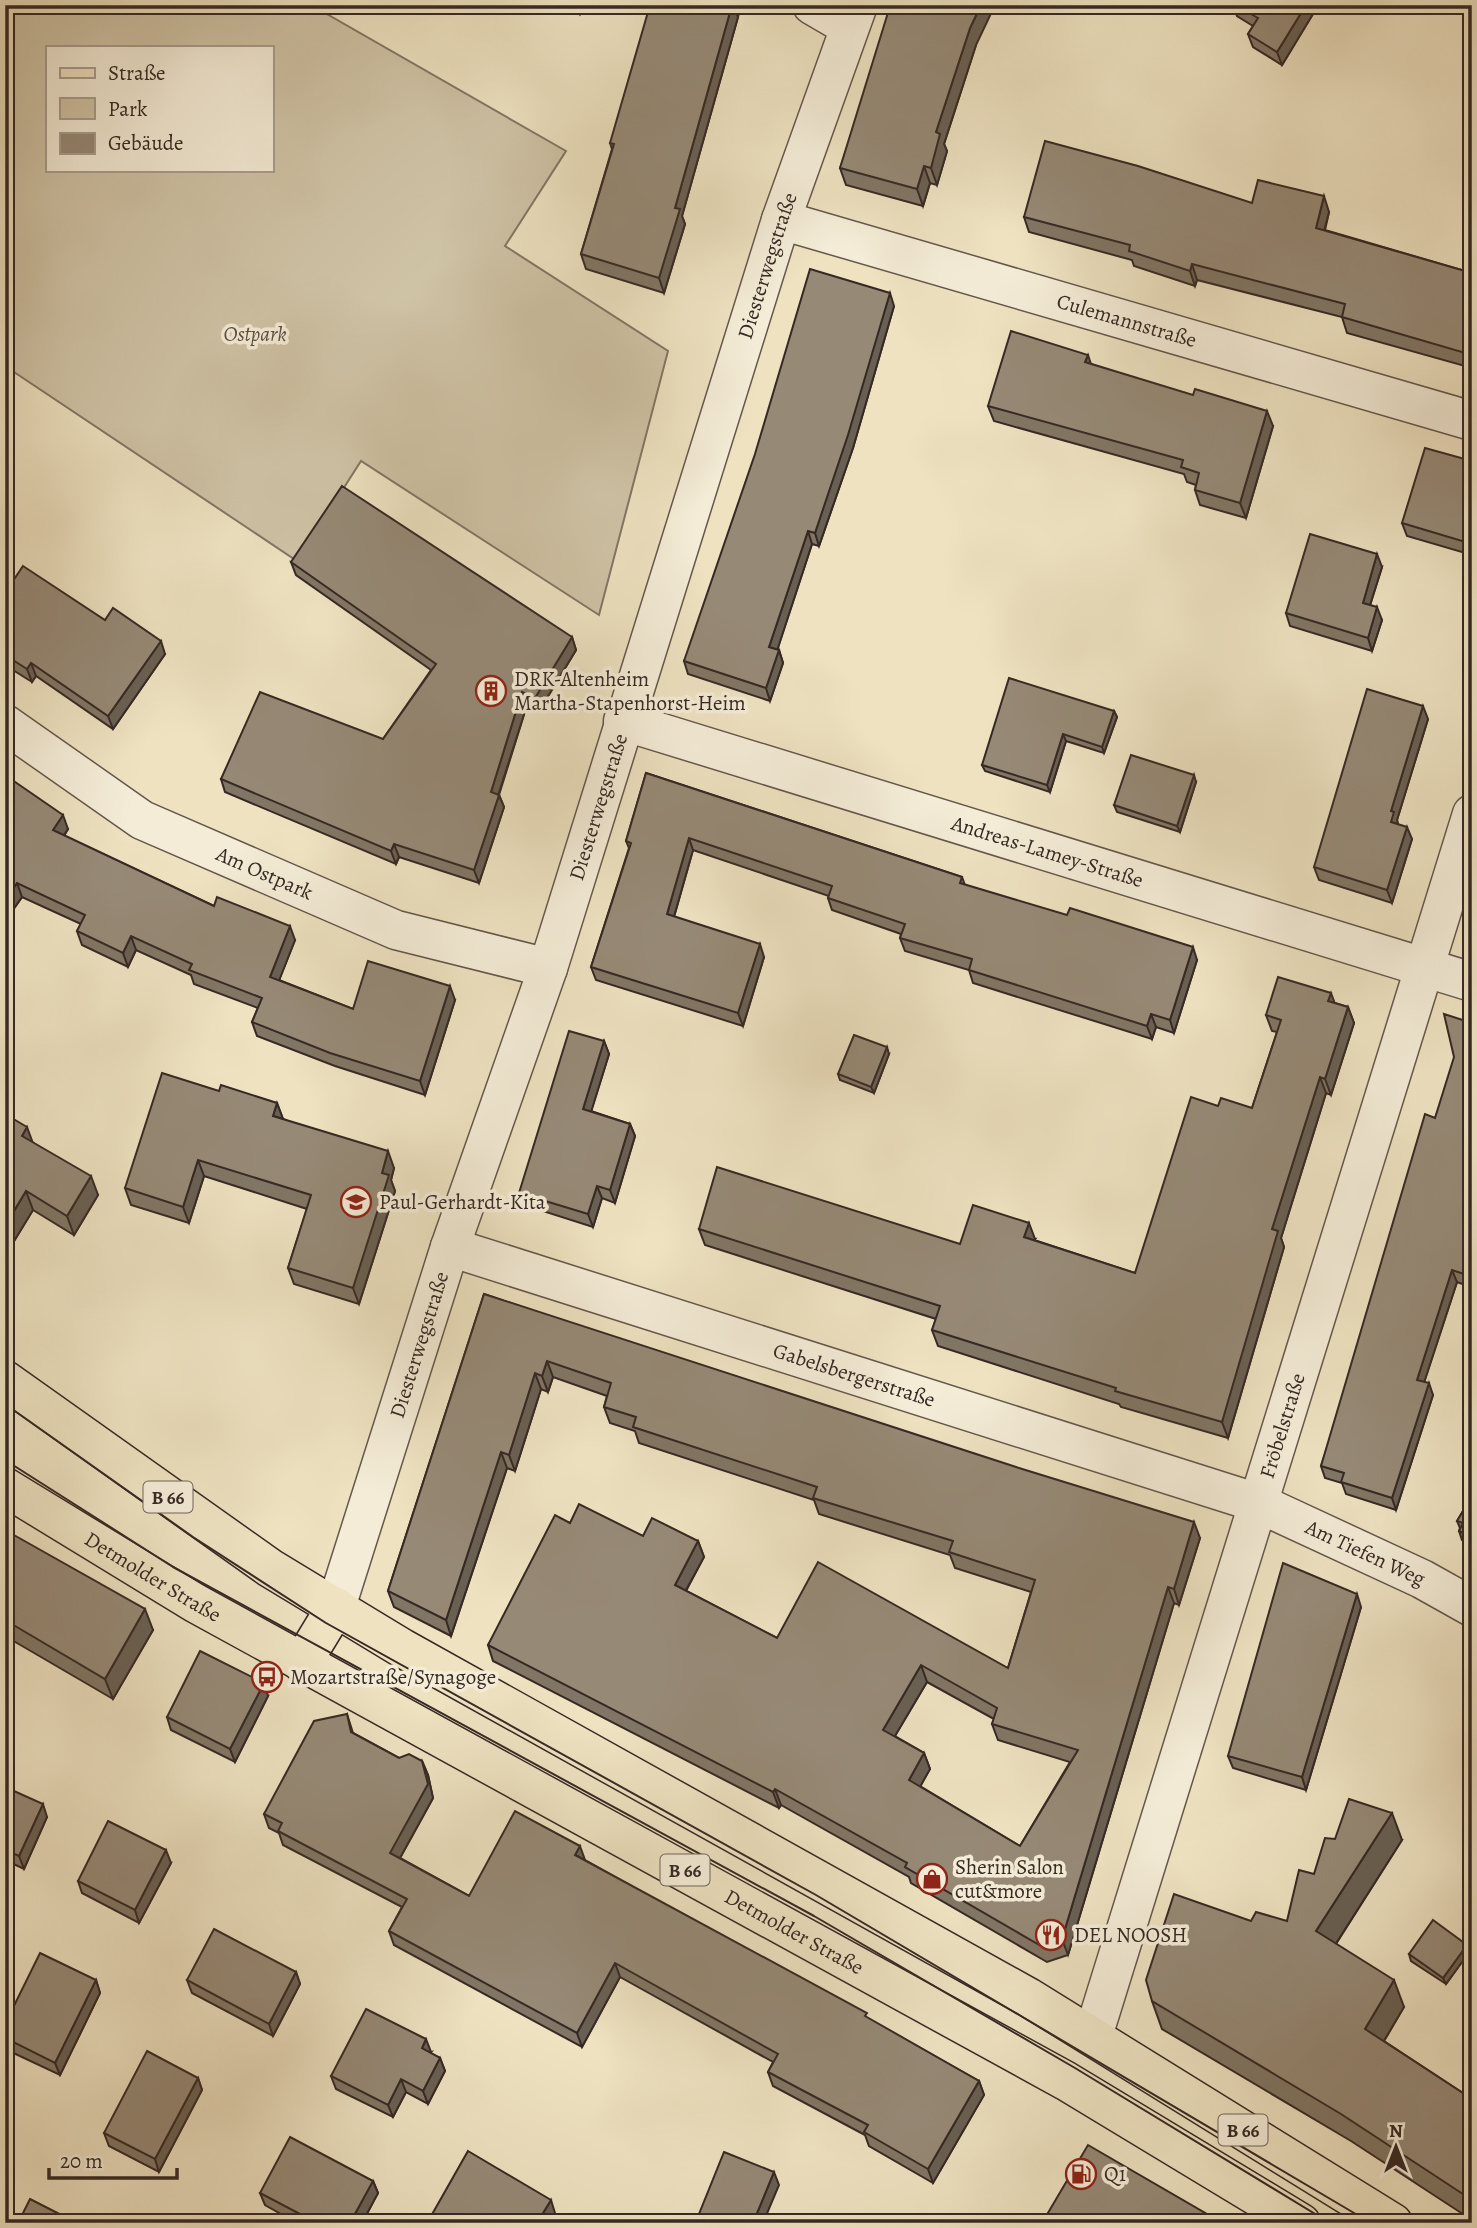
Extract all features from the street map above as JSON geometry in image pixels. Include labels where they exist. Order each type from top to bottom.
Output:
[{"type":"main road","name":"B 66","points":[[5,1380],[204,1522],[335,1607],[426,1661],[1028,1997],[1393,2223]]},
{"type":"main road","name":"Detmolder Straße","points":[[5,1487],[92,1542],[302,1663],[612,1829],[1066,2081],[1301,2223]]},
{"type":"main road","points":[[302,1663],[335,1607]]},
{"type":"main road","points":[[1066,2081],[1093,2036]]},
{"type":"street","points":[[812,5],[853,16]]},
{"type":"street","name":"Diesterwegstraße","points":[[335,1607],[450,1247],[548,968],[781,220],[853,16]]},
{"type":"street","name":"Culemannstraße","points":[[781,220],[1472,421]]},
{"type":"street","name":"Andreas-Lamey-Straße","points":[[623,721],[1472,982]]},
{"type":"street","name":"Am Ostpark","points":[[5,724],[142,820],[396,930],[548,968]]},
{"type":"street","name":"Fröbelstraße","points":[[1093,2036],[1472,814]]},
{"type":"street","name":"Gabelsbergerstraße","points":[[450,1247],[1258,1503]]},
{"type":"street","name":"Am Tiefen Weg","points":[[1258,1503],[1422,1579],[1472,1607]]},
{"type":"green space","name":"Ostpark","points":[[19,5],[311,5],[566,151],[505,246],[668,351],[599,615],[361,461],[297,561],[5,366],[5,26]]},
{"type":"building","points":[[650,5],[732,5],[675,208],[680,209],[659,278],[581,254],[614,144],[610,143]]},
{"type":"building","points":[[899,5],[981,5],[970,28],[936,132],[940,134],[931,168],[924,166],[917,189],[840,168],[890,6],[897,9]]},
{"type":"building","points":[[1235,5],[1306,5],[1277,52],[1248,34],[1258,18]]},
{"type":"building","points":[[1045,141],[1138,166],[1252,203],[1258,180],[1324,196],[1316,228],[1472,273],[1472,355],[1342,317],[1345,304],[1192,264],[1190,271],[1129,251],[1130,245],[1024,217]]},
{"type":"building","points":[[810,269],[890,293],[848,435],[815,533],[808,531],[769,647],[779,650],[766,688],[684,661],[755,454]]},
{"type":"building","points":[[1011,331],[1088,355],[1085,362],[1193,395],[1195,389],[1267,411],[1240,503],[1195,490],[1199,473],[1181,467],[1183,460],[988,406]]},
{"type":"building","points":[[1425,448],[1472,461],[1472,544],[1402,523]]},
{"type":"building","name":"DRK-Altenheim Martha-Stapenhorst-Heim","points":[[342,486],[572,637],[535,698],[522,692],[491,792],[499,795],[474,870],[394,844],[391,851],[221,779],[260,692],[383,739],[436,664],[291,562]]},
{"type":"building","points":[[1310,534],[1377,554],[1363,603],[1377,607],[1368,638],[1286,613]]},
{"type":"building","points":[[23,566],[105,620],[113,608],[161,641],[108,716],[31,663],[27,669],[5,655],[5,593]]},
{"type":"building","points":[[1009,678],[1114,711],[1102,747],[1063,734],[1047,785],[982,765]]},
{"type":"building","points":[[1367,689],[1423,706],[1391,811],[1394,812],[1391,822],[1407,827],[1387,890],[1314,867]]},
{"type":"building","points":[[1131,755],[1194,775],[1177,826],[1114,805]]},
{"type":"building","points":[[646,773],[962,877],[960,883],[1067,915],[1070,908],[1193,947],[1170,1020],[1151,1014],[1147,1026],[969,970],[972,959],[900,938],[905,924],[828,898],[832,886],[689,838],[667,914],[760,944],[738,1013],[591,967],[631,843],[626,841]]},
{"type":"building","points":[[5,775],[63,815],[53,830],[214,906],[217,897],[290,926],[270,977],[353,1009],[368,961],[450,986],[420,1081],[330,1053],[252,1022],[262,998],[189,970],[192,964],[131,936],[123,953],[77,931],[85,915],[17,883],[5,900]]},
{"type":"building","points":[[1278,977],[1331,993],[1328,1001],[1348,1007],[1325,1079],[1320,1077],[1272,1229],[1278,1231],[1222,1422],[1115,1391],[1116,1388],[932,1330],[940,1306],[699,1229],[717,1167],[960,1244],[973,1205],[1029,1223],[1024,1237],[1135,1273],[1191,1097],[1218,1106],[1221,1098],[1252,1108],[1281,1020],[1266,1015]]},
{"type":"building","points":[[1444,1014],[1472,1023],[1472,1248],[1464,1274],[1452,1270],[1417,1380],[1429,1383],[1392,1498],[1341,1482],[1344,1473],[1321,1466],[1425,1114],[1435,1118],[1454,1057]]},
{"type":"building","points":[[569,1031],[604,1041],[583,1109],[630,1124],[610,1190],[597,1186],[588,1214],[519,1193]]},
{"type":"building","points":[[854,1035],[887,1047],[871,1087],[838,1074]]},
{"type":"building","points":[[162,1073],[219,1091],[221,1085],[277,1103],[273,1116],[388,1151],[382,1173],[389,1175],[353,1288],[288,1268],[311,1195],[198,1160],[183,1207],[125,1188]]},
{"type":"building","points":[[5,1114],[27,1127],[22,1136],[91,1176],[67,1216],[26,1191],[5,1226]]},
{"type":"building","points":[[484,1294],[1194,1522],[1174,1589],[1168,1587],[1062,1939],[1041,1946],[905,1867],[907,1863],[775,1789],[773,1792],[488,1645],[555,1515],[570,1523],[579,1504],[643,1536],[652,1518],[698,1541],[675,1585],[777,1638],[818,1562],[1008,1668],[1035,1580],[949,1552],[953,1541],[813,1498],[817,1487],[633,1427],[636,1417],[604,1407],[611,1383],[547,1361],[542,1376],[535,1373],[509,1455],[501,1452],[446,1620],[388,1591]],"holes":[[[921,1665],[997,1708],[992,1724],[1078,1750],[1020,1846],[909,1780],[924,1753],[883,1730]]]},
{"type":"building","points":[[1472,1496],[1472,1538],[1459,1531],[1463,1523],[1457,1521]]},
{"type":"building","points":[[5,1530],[145,1609],[105,1679],[5,1620]]},
{"type":"building","points":[[1283,1563],[1357,1594],[1302,1777],[1228,1756]]},
{"type":"building","points":[[200,1651],[264,1683],[230,1749],[167,1717]]},
{"type":"building","points":[[347,1714],[351,1732],[399,1758],[409,1754],[422,1761],[428,1784],[390,1853],[469,1896],[515,1811],[580,1846],[575,1855],[867,2013],[865,2016],[979,2081],[928,2169],[864,2132],[868,2125],[768,2072],[778,2054],[615,1963],[577,2033],[389,1931],[407,1899],[278,1831],[282,1823],[264,1814],[314,1721]]},
{"type":"building","points":[[5,1787],[43,1804],[19,1856],[5,1850]]},
{"type":"building","points":[[1349,1799],[1392,1813],[1316,1931],[1394,1980],[1365,2029],[1472,2099],[1472,2200],[1341,2114],[1152,2001],[1146,1980],[1174,1894],[1251,1921],[1256,1912],[1287,1921],[1299,1870],[1314,1874],[1325,1838],[1335,1839]]},
{"type":"building","points":[[108,1821],[166,1850],[135,1910],[78,1881]]},
{"type":"building","points":[[1433,1920],[1467,1945],[1443,1978],[1409,1954]]},
{"type":"building","points":[[214,1929],[296,1972],[269,2024],[187,1980]]},
{"type":"building","points":[[40,1953],[96,1980],[55,2063],[5,2038],[5,2024]]},
{"type":"building","points":[[366,2009],[426,2039],[422,2048],[440,2058],[423,2091],[401,2079],[388,2105],[331,2076]]},
{"type":"building","points":[[147,2051],[198,2078],[155,2159],[104,2133]]},
{"type":"building","points":[[290,2137],[373,2181],[350,2223],[317,2223],[260,2193]]},
{"type":"building","name":"Q1","points":[[1088,2145],[1212,2217],[1210,2221],[1214,2223],[1042,2223]]},
{"type":"building","points":[[468,2151],[551,2200],[537,2223],[438,2223],[430,2218]]},
{"type":"building","points":[[724,2152],[774,2172],[753,2223],[707,2223],[697,2219]]},
{"type":"building","points":[[30,2199],[77,2223],[18,2223]]},
{"type":"tram line","points":[[5,1404],[193,1537],[326,1623],[816,1895],[1371,2223]]},
{"type":"tram line","points":[[5,1460],[173,1567],[814,1916],[1075,2068],[1330,2223]]},
{"type":"place","name":"DRK-Altenheim Martha-Stapenhorst-Heim","points":[[491,691]]},
{"type":"place","name":"Paul-Gerhardt-Kita","points":[[356,1202]]},
{"type":"place","name":"Mozartstraße/Synagoge","points":[[267,1677]]},
{"type":"place","name":"Sherin Salon cut&more","points":[[932,1879]]},
{"type":"place","name":"DEL NOOSH","points":[[1051,1935]]},
{"type":"place","name":"Q1","points":[[1081,2174]]}]
